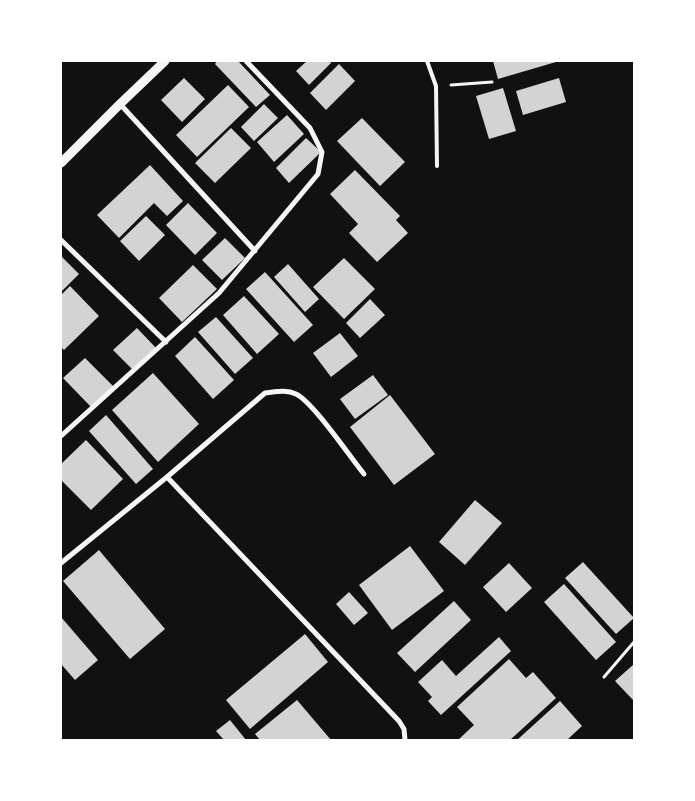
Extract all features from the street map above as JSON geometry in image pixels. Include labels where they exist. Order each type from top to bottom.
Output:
[{"type":"street","points":[[61,163],[165,61]]},
{"type":"street","points":[[62,433],[219,293],[318,174],[322,152],[310,128],[246,61]]},
{"type":"street","points":[[120,104],[255,251]]},
{"type":"street","points":[[61,240],[166,342]]},
{"type":"street","points":[[61,563],[167,477],[265,393],[280,391],[296,394],[309,404],[364,474]]},
{"type":"street","points":[[167,477],[400,721],[404,729],[405,740]]},
{"type":"lane","points":[[427,61],[436,86],[437,166]]},
{"type":"path","points":[[436,86],[492,82]]},
{"type":"path","points":[[604,678],[634,642]]},
{"type":"building","points":[[217,61],[238,61],[270,95],[256,107],[215,64]]},
{"type":"building","points":[[307,61],[330,61],[331,63],[309,85],[296,71]]},
{"type":"building","points":[[493,61],[556,61],[556,62],[498,79]]},
{"type":"building","points":[[339,64],[355,81],[326,110],[310,93]]},
{"type":"building","points":[[184,78],[205,99],[182,122],[161,100]]},
{"type":"building","points":[[559,78],[566,102],[523,115],[516,91]]},
{"type":"building","points":[[228,85],[249,107],[197,157],[176,135]]},
{"type":"building","points":[[503,88],[516,131],[489,139],[476,96]]},
{"type":"building","points":[[264,104],[278,118],[254,141],[241,127]]},
{"type":"building","points":[[287,115],[304,134],[274,162],[257,142]]},
{"type":"building","points":[[362,118],[405,162],[380,186],[337,141]]},
{"type":"building","points":[[231,128],[251,148],[215,183],[195,163]]},
{"type":"building","points":[[306,138],[321,152],[289,183],[276,168]]},
{"type":"building","points":[[150,165],[183,201],[167,216],[154,203],[119,238],[97,215]]},
{"type":"building","points":[[355,170],[400,216],[396,220],[408,233],[377,262],[349,233],[358,224],[330,194]]},
{"type":"building","points":[[188,203],[217,233],[195,255],[166,225]]},
{"type":"building","points":[[146,216],[165,235],[139,261],[120,241]]},
{"type":"building","points":[[225,238],[245,258],[222,280],[202,260]]},
{"type":"building","points":[[61,256],[79,274],[61,292]]},
{"type":"building","points":[[344,258],[375,289],[344,319],[313,287]]},
{"type":"building","points":[[288,264],[319,299],[305,312],[274,277]]},
{"type":"building","points":[[193,265],[217,289],[182,322],[159,298]]},
{"type":"building","points":[[265,272],[313,325],[294,342],[246,289]]},
{"type":"building","points":[[70,286],[99,316],[64,350],[61,347],[61,295]]},
{"type":"building","points":[[244,296],[279,334],[257,354],[223,315]]},
{"type":"building","points":[[370,299],[385,315],[360,338],[346,323]]},
{"type":"building","points":[[216,317],[253,358],[235,374],[198,332]]},
{"type":"building","points":[[137,328],[156,348],[133,370],[113,350]]},
{"type":"building","points":[[340,333],[358,356],[331,377],[313,353]]},
{"type":"building","points":[[195,337],[234,380],[213,399],[175,356]]},
{"type":"building","points":[[85,358],[114,387],[92,408],[63,378]]},
{"type":"building","points":[[153,373],[199,424],[158,462],[112,410]]},
{"type":"building","points":[[373,375],[388,395],[355,419],[340,399]]},
{"type":"building","points":[[390,395],[435,454],[394,485],[350,427]]},
{"type":"building","points":[[106,415],[153,469],[136,484],[89,431]]},
{"type":"building","points":[[86,440],[123,479],[91,510],[61,480],[61,464]]},
{"type":"building","points":[[475,500],[502,523],[465,565],[439,542]]},
{"type":"building","points":[[410,546],[444,591],[392,630],[359,585]]},
{"type":"building","points":[[99,550],[165,629],[130,659],[63,581]]},
{"type":"building","points":[[583,562],[634,618],[616,634],[565,578]]},
{"type":"building","points":[[509,563],[532,588],[506,612],[483,587]]},
{"type":"building","points":[[564,584],[616,642],[596,660],[544,602]]},
{"type":"building","points":[[349,592],[368,613],[354,625],[336,604]]},
{"type":"building","points":[[454,601],[471,620],[415,672],[397,653]]},
{"type":"building","points":[[61,617],[98,660],[75,680],[61,664]]},
{"type":"building","points":[[305,634],[328,662],[250,729],[226,700]]},
{"type":"building","points":[[499,637],[511,651],[441,715],[428,701],[432,697],[418,682],[442,660],[456,676]]},
{"type":"building","points":[[509,659],[526,678],[533,672],[556,698],[510,740],[458,740],[474,725],[457,707]]},
{"type":"building","points":[[634,664],[634,701],[615,681]]},
{"type":"building","points":[[297,700],[331,740],[260,740],[255,734]]},
{"type":"building","points":[[560,701],[582,726],[567,740],[517,740]]},
{"type":"building","points":[[230,720],[246,740],[224,740],[216,731]]}]
